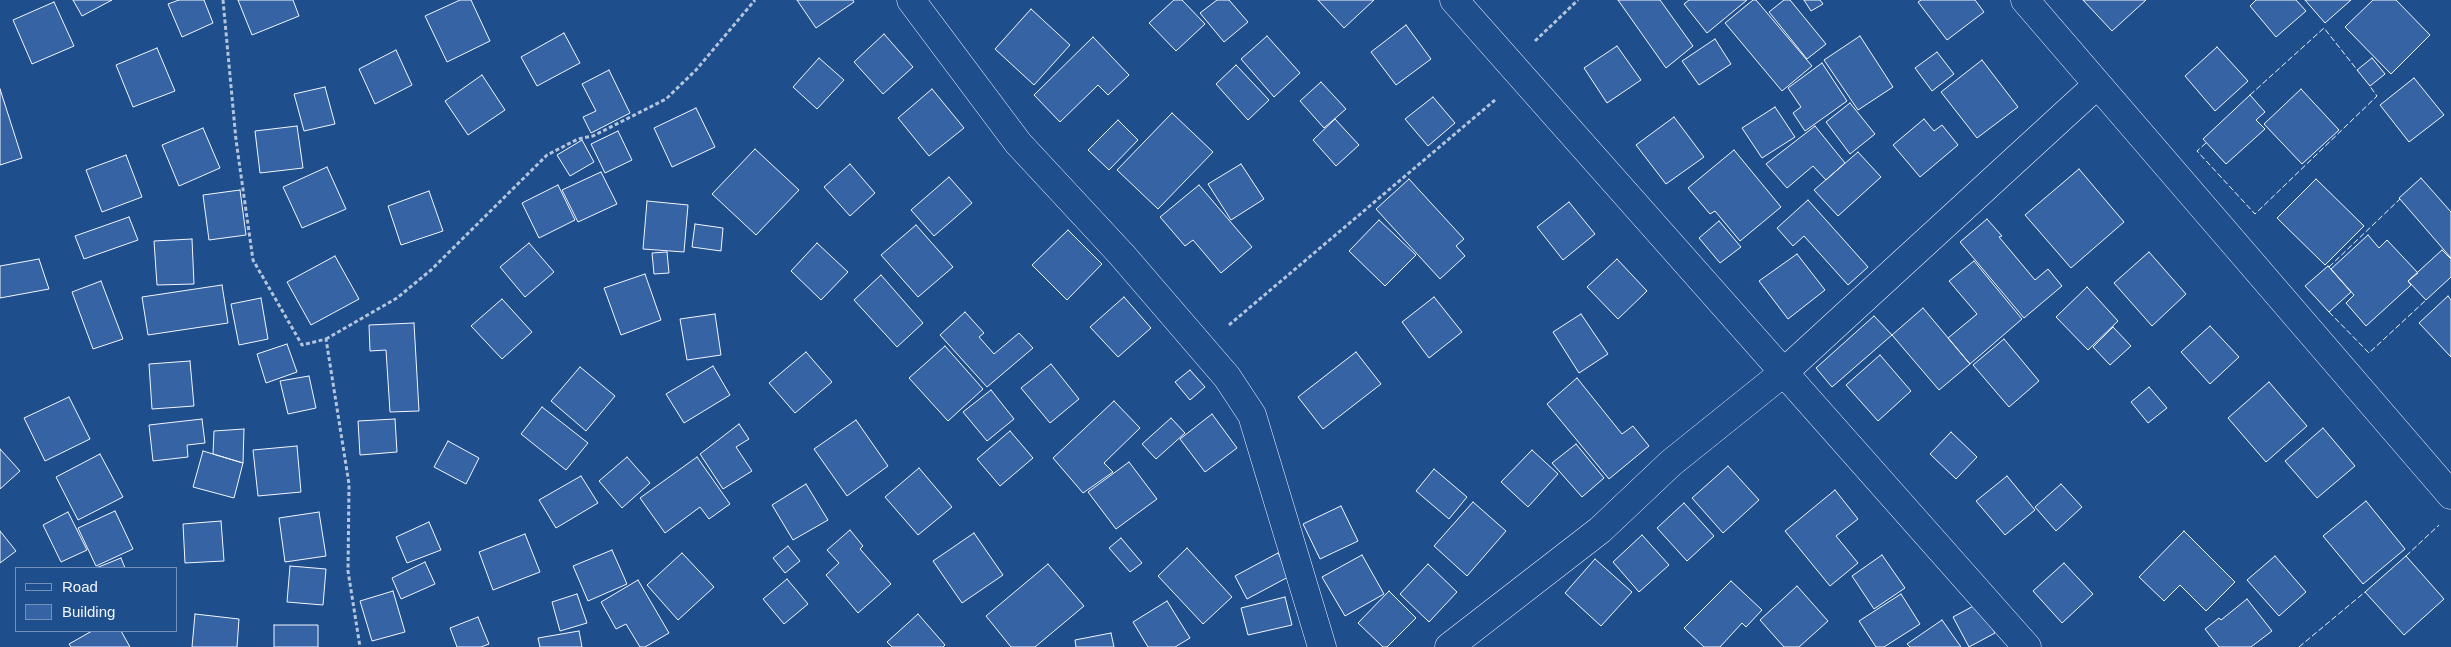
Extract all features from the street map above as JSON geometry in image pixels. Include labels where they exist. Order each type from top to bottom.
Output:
[{"type":"street","points":[[911,0],[1018,142],[1122,255],[1227,377],[1252,415],[1322,647]]},
{"type":"street","points":[[1454,0],[2027,647]]},
{"type":"street","points":[[2025,0],[2097,86],[2451,495]]},
{"type":"street","points":[[1449,647],[1600,530],[1671,463],[1783,373],[2097,86]]},
{"type":"path","points":[[223,0],[236,140],[253,260],[302,345],[326,339],[397,298],[430,270],[547,155],[578,139],[593,136],[666,98],[696,70],[755,0]]},
{"type":"path","points":[[1202,348],[1517,71],[1578,0]]},
{"type":"path","points":[[326,339],[349,484],[348,571],[360,647]]},
{"type":"building","points":[[73,0],[112,0],[82,16]]},
{"type":"building","points":[[179,0],[204,0],[213,23],[182,37],[168,4]]},
{"type":"building","points":[[238,0],[293,0],[299,16],[252,35]]},
{"type":"building","points":[[460,0],[471,0],[490,41],[447,62],[425,16]]},
{"type":"building","points":[[797,0],[853,0],[854,2],[816,28]]},
{"type":"building","points":[[1174,0],[1182,0],[1205,24],[1176,51],[1149,23]]},
{"type":"building","points":[[1217,0],[1229,0],[1248,22],[1224,42],[1200,13]]},
{"type":"building","points":[[1318,0],[1374,0],[1344,28]]},
{"type":"building","points":[[1618,0],[1660,0],[1693,46],[1666,68]]},
{"type":"building","points":[[1689,0],[1747,0],[1707,33],[1684,4]]},
{"type":"building","points":[[1753,0],[1756,0],[1812,66],[1782,91],[1725,23]]},
{"type":"building","points":[[1784,0],[1790,0],[1826,44],[1807,59],[1769,12]]},
{"type":"building","points":[[1804,0],[1820,0],[1823,4],[1811,11]]},
{"type":"building","points":[[1921,0],[1975,0],[1984,12],[1947,40],[1918,2]]},
{"type":"building","points":[[2083,0],[2146,0],[2112,31]]},
{"type":"building","points":[[2256,0],[2296,0],[2306,11],[2276,37],[2250,6]]},
{"type":"building","points":[[2305,0],[2351,0],[2325,23]]},
{"type":"building","points":[[2373,0],[2396,0],[2430,35],[2391,74],[2345,27]]},
{"type":"building","points":[[54,2],[74,46],[32,64],[13,20]]},
{"type":"building","points":[[1031,9],[1070,45],[1034,85],[995,49]]},
{"type":"building","points":[[1406,25],[1431,59],[1396,85],[1371,52]]},
{"type":"building","points":[[564,33],[580,63],[537,86],[521,57]]},
{"type":"building","points":[[884,34],[913,67],[883,94],[854,62]]},
{"type":"building","points":[[1267,36],[1300,73],[1274,97],[1241,59]]},
{"type":"building","points":[[1860,36],[1893,87],[1858,110],[1824,60]]},
{"type":"building","points":[[1093,37],[1129,75],[1108,95],[1098,85],[1060,122],[1034,95]]},
{"type":"building","points":[[1715,39],[1731,64],[1699,85],[1682,61]]},
{"type":"building","points":[[1617,46],[1641,80],[1607,103],[1584,68]]},
{"type":"building","points":[[2217,47],[2248,81],[2215,111],[2185,76]]},
{"type":"building","points":[[157,48],[175,91],[133,107],[116,65]]},
{"type":"building","points":[[396,50],[412,85],[375,104],[359,69]]},
{"type":"building","points":[[1937,52],[1954,74],[1932,91],[1915,68]]},
{"type":"building","points":[[819,58],[844,80],[817,109],[793,87]]},
{"type":"building","points":[[2372,58],[2385,74],[2370,86],[2357,70]]},
{"type":"building","points":[[1982,60],[2018,107],[1977,138],[1941,92]]},
{"type":"building","points":[[1822,63],[1847,101],[1805,131],[1793,113],[1801,107],[1788,88]]},
{"type":"building","points":[[1236,65],[1269,100],[1248,120],[1216,84]]},
{"type":"building","points":[[609,70],[630,113],[591,133],[583,117],[596,111],[582,84]]},
{"type":"building","points":[[482,75],[505,110],[468,135],[445,101]]},
{"type":"building","points":[[2414,78],[2444,115],[2409,142],[2380,105]]},
{"type":"building","points":[[1321,82],[1346,109],[1324,128],[1300,101]]},
{"type":"building","points":[[325,87],[335,124],[304,131],[294,94]]},
{"type":"building","points":[[0,89],[22,158],[0,165]]},
{"type":"building","points":[[932,89],[964,128],[929,156],[898,118]]},
{"type":"building","points":[[2301,89],[2339,130],[2302,164],[2264,124]]},
{"type":"building","points":[[2250,95],[2265,112],[2256,120],[2265,129],[2226,164],[2203,139]]},
{"type":"building","points":[[1433,97],[1455,123],[1428,146],[1405,119]]},
{"type":"building","points":[[1850,103],[1875,134],[1850,154],[1826,122]]},
{"type":"building","points":[[1775,107],[1795,137],[1762,158],[1742,128]]},
{"type":"building","points":[[696,108],[715,147],[672,167],[654,128]]},
{"type":"building","points":[[1172,113],[1213,152],[1158,209],[1117,170]]},
{"type":"building","points":[[1674,117],[1704,157],[1666,184],[1636,145]]},
{"type":"building","points":[[1335,119],[1359,145],[1336,166],[1313,140]]},
{"type":"building","points":[[1924,119],[1934,131],[1942,125],[1958,145],[1920,177],[1893,145]]},
{"type":"building","points":[[1118,120],[1138,140],[1109,170],[1088,150]]},
{"type":"building","points":[[297,126],[303,168],[260,173],[255,131]]},
{"type":"building","points":[[1815,126],[1845,163],[1826,180],[1813,166],[1787,188],[1766,164]]},
{"type":"building","points":[[203,128],[220,168],[179,186],[162,145]]},
{"type":"building","points":[[618,131],[632,160],[605,173],[591,144]]},
{"type":"building","points":[[582,140],[594,162],[570,176],[557,155]]},
{"type":"building","points":[[755,149],[799,190],[756,235],[712,194]]},
{"type":"building","points":[[1734,150],[1781,207],[1740,241],[1715,211],[1710,214],[1688,188]]},
{"type":"building","points":[[1858,152],[1881,177],[1838,216],[1814,190]]},
{"type":"building","points":[[126,155],[142,197],[102,212],[86,170]]},
{"type":"building","points":[[850,164],[875,193],[850,216],[824,187]]},
{"type":"building","points":[[1241,164],[1264,199],[1231,220],[1208,184]]},
{"type":"building","points":[[327,167],[346,209],[302,228],[283,187]]},
{"type":"building","points":[[2079,169],[2124,222],[2071,268],[2025,215]]},
{"type":"building","points":[[601,172],[617,204],[578,222],[562,190]]},
{"type":"building","points":[[949,177],[972,203],[934,236],[911,210]]},
{"type":"building","points":[[2421,178],[2451,212],[2451,258],[2399,198]]},
{"type":"building","points":[[1409,179],[1464,239],[1456,246],[1465,256],[1440,279],[1376,209]]},
{"type":"building","points":[[2316,179],[2364,226],[2325,265],[2277,218]]},
{"type":"building","points":[[558,185],[575,220],[539,238],[522,203]]},
{"type":"building","points":[[1199,185],[1252,247],[1221,273],[1193,240],[1185,246],[1160,217]]},
{"type":"building","points":[[240,190],[246,235],[209,240],[203,195]]},
{"type":"building","points":[[429,191],[443,231],[401,245],[388,206]]},
{"type":"building","points":[[1808,200],[1868,267],[1848,285],[1804,236],[1793,246],[1777,228]]},
{"type":"building","points":[[647,201],[688,205],[684,252],[643,249]]},
{"type":"building","points":[[1569,202],[1595,234],[1563,260],[1537,227]]},
{"type":"building","points":[[129,217],[138,240],[84,259],[75,236]]},
{"type":"building","points":[[1987,219],[2002,236],[1999,237],[2035,280],[2048,269],[2062,286],[2024,318],[1960,242]]},
{"type":"building","points":[[1379,220],[1416,255],[1385,286],[1349,251]]},
{"type":"building","points":[[1719,221],[1741,247],[1720,263],[1699,238]]},
{"type":"building","points":[[695,224],[723,228],[721,251],[692,247]]},
{"type":"building","points":[[916,225],[953,267],[918,297],[881,255]]},
{"type":"building","points":[[1068,230],[1102,264],[1067,300],[1032,265]]},
{"type":"building","points":[[2368,235],[2379,248],[2387,240],[2418,273],[2408,281],[2411,285],[2366,326],[2346,303],[2354,295],[2331,269]]},
{"type":"building","points":[[192,239],[194,284],[157,285],[154,241]]},
{"type":"building","points":[[529,243],[554,272],[525,297],[500,267]]},
{"type":"building","points":[[817,243],[848,272],[821,300],[791,271]]},
{"type":"building","points":[[2442,250],[2451,259],[2451,277],[2426,300],[2408,281]]},
{"type":"building","points":[[667,252],[669,273],[654,274],[652,253]]},
{"type":"building","points":[[2149,252],[2186,294],[2152,326],[2114,283]]},
{"type":"building","points":[[1797,254],[1825,290],[1788,319],[1759,281]]},
{"type":"building","points":[[335,256],[359,299],[311,325],[287,282]]},
{"type":"building","points":[[39,259],[49,289],[0,298],[0,266]]},
{"type":"building","points":[[1617,259],[1647,291],[1618,319],[1587,287]]},
{"type":"building","points":[[1974,261],[2022,319],[1970,364],[1948,338],[1977,314],[1949,281]]},
{"type":"building","points":[[2328,266],[2351,292],[2329,312],[2305,286]]},
{"type":"building","points":[[645,274],[661,320],[621,335],[604,288]]},
{"type":"building","points":[[881,275],[923,323],[897,347],[854,300]]},
{"type":"building","points":[[101,281],[123,339],[93,349],[72,292]]},
{"type":"building","points":[[222,285],[228,323],[148,335],[142,297]]},
{"type":"building","points":[[2087,287],[2118,321],[2088,350],[2056,317]]},
{"type":"building","points":[[2448,296],[2451,300],[2451,357],[2419,323]]},
{"type":"building","points":[[1124,297],[1151,328],[1118,357],[1090,327]]},
{"type":"building","points":[[1434,297],[1462,332],[1429,358],[1402,322]]},
{"type":"building","points":[[261,298],[268,339],[239,345],[231,304]]},
{"type":"building","points":[[502,299],[532,332],[502,359],[471,326]]},
{"type":"building","points":[[1923,308],[1970,364],[1939,390],[1892,335]]},
{"type":"building","points":[[965,312],[984,333],[979,337],[994,354],[1019,333],[1033,348],[987,387],[940,335]]},
{"type":"building","points":[[715,314],[721,355],[687,360],[680,319]]},
{"type":"building","points":[[1581,314],[1608,354],[1579,373],[1553,332]]},
{"type":"building","points":[[1874,316],[1892,335],[1832,387],[1816,368]]},
{"type":"building","points":[[414,323],[419,411],[390,412],[386,350],[370,351],[369,325]]},
{"type":"building","points":[[2210,326],[2239,357],[2210,384],[2181,352]]},
{"type":"building","points":[[2113,327],[2131,346],[2110,365],[2093,347]]},
{"type":"building","points":[[2004,339],[2039,381],[2009,407],[1973,365]]},
{"type":"building","points":[[287,344],[297,372],[266,383],[257,354]]},
{"type":"building","points":[[945,346],[983,389],[948,421],[909,378]]},
{"type":"building","points":[[806,352],[832,382],[795,413],[769,383]]},
{"type":"building","points":[[1356,352],[1381,384],[1323,429],[1298,397]]},
{"type":"building","points":[[1880,355],[1911,391],[1878,421],[1846,385]]},
{"type":"building","points":[[190,361],[194,406],[152,409],[149,364]]},
{"type":"building","points":[[1051,364],[1079,399],[1050,423],[1021,388]]},
{"type":"building","points":[[713,366],[730,395],[684,423],[666,394]]},
{"type":"building","points":[[580,367],[615,396],[586,431],[551,401]]},
{"type":"building","points":[[1190,370],[1205,387],[1190,400],[1175,382]]},
{"type":"building","points":[[309,376],[316,408],[288,414],[280,381]]},
{"type":"building","points":[[1577,378],[1622,434],[1633,426],[1649,446],[1609,479],[1547,404]]},
{"type":"building","points":[[2269,382],[2307,426],[2266,462],[2228,418]]},
{"type":"building","points":[[2149,387],[2167,408],[2148,423],[2131,402]]},
{"type":"building","points":[[991,390],[1014,419],[987,441],[963,412]]},
{"type":"building","points":[[69,397],[90,439],[45,461],[24,418]]},
{"type":"building","points":[[1114,401],[1140,428],[1104,463],[1113,472],[1083,493],[1053,458]]},
{"type":"building","points":[[542,407],[588,443],[566,470],[521,434]]},
{"type":"building","points":[[1212,414],[1237,448],[1205,472],[1180,439]]},
{"type":"building","points":[[1171,418],[1185,433],[1156,459],[1142,444]]},
{"type":"building","points":[[202,419],[205,443],[187,445],[188,457],[153,461],[149,425]]},
{"type":"building","points":[[395,419],[397,452],[360,455],[358,421]]},
{"type":"building","points":[[856,420],[888,466],[847,496],[814,449]]},
{"type":"building","points":[[739,424],[749,439],[736,447],[752,471],[723,489],[700,454]]},
{"type":"building","points":[[2323,428],[2355,466],[2317,498],[2285,461]]},
{"type":"building","points":[[244,429],[243,463],[213,454],[214,431]]},
{"type":"building","points":[[1010,431],[1033,458],[1000,486],[977,459]]},
{"type":"building","points":[[1951,432],[1977,457],[1956,479],[1930,454]]},
{"type":"building","points":[[448,441],[479,458],[466,484],[434,467]]},
{"type":"building","points":[[1576,444],[1604,478],[1582,497],[1552,463]]},
{"type":"building","points":[[297,446],[301,492],[258,496],[253,450]]},
{"type":"building","points":[[0,449],[20,471],[0,489]]},
{"type":"building","points":[[1532,450],[1558,474],[1528,507],[1501,482]]},
{"type":"building","points":[[203,451],[243,463],[234,498],[193,487]]},
{"type":"building","points":[[100,454],[123,497],[78,520],[56,477]]},
{"type":"building","points":[[627,457],[650,483],[622,508],[599,481]]},
{"type":"building","points":[[697,457],[730,504],[709,519],[700,507],[665,533],[640,498]]},
{"type":"building","points":[[1129,462],[1157,499],[1116,529],[1088,492]]},
{"type":"building","points":[[1728,466],[1759,500],[1723,533],[1692,498]]},
{"type":"building","points":[[919,468],[952,507],[918,535],[885,497]]},
{"type":"building","points":[[1434,469],[1467,497],[1449,519],[1416,491]]},
{"type":"building","points":[[581,476],[598,503],[556,528],[539,500]]},
{"type":"building","points":[[2007,476],[2035,510],[2005,535],[1976,501]]},
{"type":"building","points":[[806,484],[828,520],[793,540],[772,505]]},
{"type":"building","points":[[2061,484],[2082,507],[2056,531],[2035,507]]},
{"type":"building","points":[[1835,490],[1858,519],[1836,536],[1858,563],[1830,586],[1785,531]]},
{"type":"building","points":[[2366,501],[2405,549],[2363,584],[2323,536]]},
{"type":"building","points":[[1473,502],[1506,531],[1467,576],[1434,546]]},
{"type":"building","points":[[1684,503],[1714,536],[1687,561],[1657,528]]},
{"type":"building","points":[[1341,506],[1358,541],[1320,559],[1303,524]]},
{"type":"building","points":[[115,511],[133,549],[96,566],[78,528]]},
{"type":"building","points":[[68,512],[87,550],[61,562],[43,525]]},
{"type":"building","points":[[319,512],[326,556],[285,562],[279,518]]},
{"type":"building","points":[[221,521],[224,561],[185,563],[183,524]]},
{"type":"building","points":[[429,522],[441,550],[407,563],[396,537]]},
{"type":"building","points":[[850,530],[863,546],[860,549],[891,584],[858,613],[826,575],[839,563],[827,550]]},
{"type":"building","points":[[0,531],[16,551],[0,563]]},
{"type":"building","points":[[2184,531],[2235,582],[2206,611],[2180,585],[2164,601],[2139,577]]},
{"type":"building","points":[[974,533],[1003,575],[962,603],[933,561]]},
{"type":"building","points":[[525,534],[540,572],[493,590],[479,552]]},
{"type":"building","points":[[1642,535],[1669,565],[1639,592],[1613,562]]},
{"type":"building","points":[[1121,538],[1142,563],[1130,572],[1109,548]]},
{"type":"building","points":[[788,546],[800,561],[785,573],[773,558]]},
{"type":"building","points":[[1187,548],[1232,597],[1203,624],[1158,576]]},
{"type":"building","points":[[612,550],[627,584],[588,601],[573,566]]},
{"type":"building","points":[[682,553],[714,587],[678,620],[647,585]]},
{"type":"building","points":[[1278,553],[1290,576],[1247,599],[1235,576]]},
{"type":"building","points":[[1362,555],[1384,594],[1345,616],[1322,577]]},
{"type":"building","points":[[1882,555],[1905,588],[1874,609],[1852,576]]},
{"type":"building","points":[[2275,556],[2306,592],[2279,616],[2247,580]]},
{"type":"building","points":[[2406,556],[2444,599],[2404,635],[2365,592]]},
{"type":"building","points":[[121,558],[125,567],[98,567]]},
{"type":"building","points":[[1595,559],[1632,592],[1601,626],[1565,593]]},
{"type":"building","points":[[425,562],[435,584],[401,599],[392,578]]},
{"type":"building","points":[[2064,563],[2093,594],[2062,623],[2033,591]]},
{"type":"building","points":[[1048,564],[1084,606],[1035,647],[1011,647],[986,616]]},
{"type":"building","points":[[1428,564],[1457,592],[1429,622],[1400,594]]},
{"type":"building","points":[[290,566],[326,569],[323,605],[287,602]]},
{"type":"building","points":[[787,579],[808,604],[784,624],[763,599]]},
{"type":"building","points":[[638,580],[669,633],[645,647],[640,647],[626,624],[616,629],[601,602]]},
{"type":"building","points":[[1731,581],[1762,610],[1746,627],[1742,623],[1720,647],[1704,647],[1684,628]]},
{"type":"building","points":[[1797,586],[1828,621],[1799,647],[1784,647],[1760,620]]},
{"type":"building","points":[[393,591],[405,632],[372,641],[360,601]]},
{"type":"building","points":[[1389,591],[1416,618],[1387,647],[1383,647],[1358,623]]},
{"type":"building","points":[[577,594],[587,623],[560,631],[552,602]]},
{"type":"building","points":[[1901,594],[1920,624],[1884,647],[1876,647],[1859,621]]},
{"type":"building","points":[[1285,597],[1292,625],[1248,635],[1241,608]]},
{"type":"building","points":[[2247,599],[2272,631],[2251,647],[2219,647],[2205,629],[2219,618],[2221,620]]},
{"type":"building","points":[[1167,601],[1190,638],[1175,647],[1148,647],[1133,622]]},
{"type":"building","points":[[1979,603],[1995,633],[1969,647],[1953,617]]},
{"type":"building","points":[[195,614],[239,619],[237,647],[192,647]]},
{"type":"building","points":[[918,614],[945,645],[943,647],[892,647],[887,642]]},
{"type":"building","points":[[478,617],[489,644],[481,647],[457,647],[450,628]]},
{"type":"building","points":[[1942,620],[1961,647],[1910,647],[1907,644]]},
{"type":"building","points":[[274,625],[318,625],[318,647],[274,647]]},
{"type":"building","points":[[579,631],[582,647],[540,647],[538,638]]},
{"type":"building","points":[[90,632],[122,632],[130,647],[71,647],[69,644]]},
{"type":"building","points":[[1111,633],[1114,647],[1076,647],[1075,640]]},
{"type":"fence","points":[[2250,95],[2324,28],[2358,71]]},
{"type":"fence","points":[[2206,143],[2197,151],[2255,214],[2377,96],[2369,85]]},
{"type":"fence","points":[[2329,267],[2400,199]]},
{"type":"fence","points":[[2329,312],[2369,353],[2426,300]]},
{"type":"fence","points":[[2406,556],[2439,525]]},
{"type":"fence","points":[[2299,647],[2365,592]]}]
